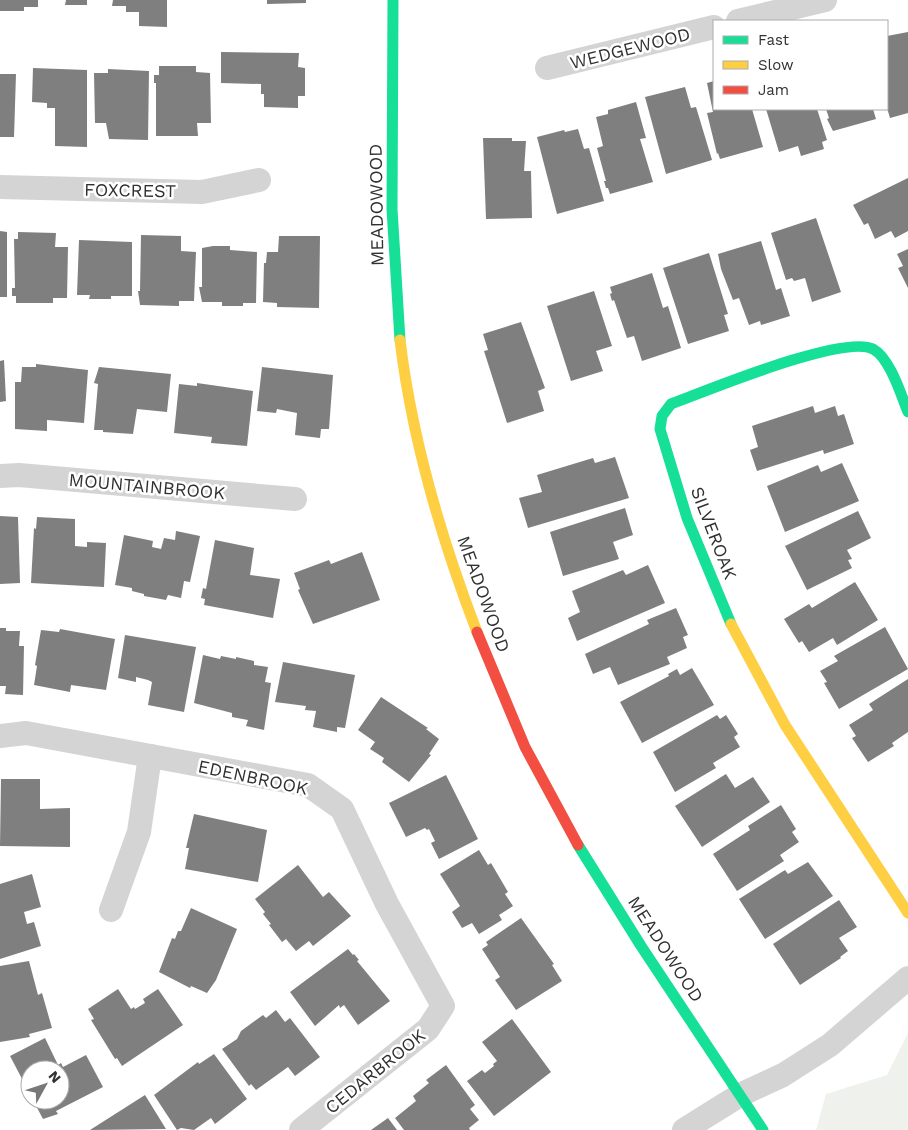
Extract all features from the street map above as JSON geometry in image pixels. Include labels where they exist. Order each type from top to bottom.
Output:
[{"type":"main road","name":"MEADOWOOD","points":[[393,0],[392,167],[396,302],[411,414],[437,513],[473,624],[528,755],[588,861],[763,1130]]},
{"type":"main road","name":"SILVEROAK","points":[[908,412],[884,359],[871,348],[852,346],[758,373],[671,404],[662,416],[660,429],[687,514],[714,584],[748,659],[790,732],[908,914]]},
{"type":"street","points":[[742,20],[825,0]]},
{"type":"street","name":"WEDGEWOOD","points":[[547,68],[713,27]]},
{"type":"street","name":"FOXCREST","points":[[0,187],[202,192],[258,180]]},
{"type":"street","name":"MOUNTAINBROOK","points":[[0,476],[20,475],[295,499]]},
{"type":"street","name":"EDENBROOK","points":[[0,736],[26,733],[308,785],[342,809],[387,904],[443,1006]]},
{"type":"street","points":[[111,910],[139,832],[150,756]]},
{"type":"street","points":[[684,1130],[740,1095],[783,1075],[830,1045],[908,978]]},
{"type":"street","name":"CEDARBROOK","points":[[301,1130],[428,1029],[443,1006]]},
{"type":"shaded area","points":[[908,1033],[908,1130],[816,1130],[826,1094],[887,1075]]},
{"type":"building","points":[[0,0],[38,0],[38,7],[24,7],[24,11],[0,11]]},
{"type":"building","points":[[66,0],[87,0],[87,5],[65,5]]},
{"type":"building","points":[[113,0],[167,0],[167,27],[139,26],[139,12],[126,12],[126,6],[112,6]]},
{"type":"building","points":[[267,0],[306,0],[306,3],[267,4]]},
{"type":"building","points":[[908,32],[908,113],[890,118],[888,110],[888,36]]},
{"type":"building","points":[[221,52],[299,53],[298,67],[305,68],[305,96],[298,96],[298,108],[264,107],[264,94],[261,94],[261,84],[221,83]]},
{"type":"building","points":[[159,66],[196,66],[196,72],[210,73],[211,123],[197,123],[198,136],[156,136],[156,83],[154,83],[154,75],[159,75]]},
{"type":"building","points":[[33,68],[87,70],[87,147],[55,146],[55,108],[47,108],[47,103],[32,102]]},
{"type":"building","points":[[108,69],[149,71],[148,140],[109,139],[106,123],[95,123],[94,73],[108,73]]},
{"type":"building","points":[[0,74],[16,74],[14,137],[0,137]]},
{"type":"building","points":[[713,81],[713,110],[752,110],[763,147],[720,159],[717,154],[707,113],[713,112],[707,83]]},
{"type":"building","points":[[685,87],[691,108],[696,107],[712,160],[666,174],[645,97]]},
{"type":"building","points":[[636,102],[646,138],[640,139],[653,182],[610,194],[604,181],[606,181],[597,148],[603,146],[596,117],[608,114],[608,110]]},
{"type":"building","points":[[766,110],[817,110],[827,140],[822,142],[824,149],[801,156],[798,146],[779,152]]},
{"type":"building","points":[[826,110],[873,110],[876,119],[833,131],[827,119],[829,118]]},
{"type":"building","points":[[578,129],[584,149],[589,148],[604,201],[557,214],[537,137],[564,130],[565,132]]},
{"type":"building","points":[[483,138],[512,138],[512,141],[526,141],[524,171],[531,171],[532,218],[486,219]]},
{"type":"building","points":[[908,178],[908,231],[895,238],[891,231],[875,239],[868,223],[864,225],[853,205]]},
{"type":"building","points":[[816,218],[841,292],[812,302],[805,278],[794,281],[792,278],[786,280],[771,233]]},
{"type":"building","points":[[0,231],[7,232],[7,297],[0,297]]},
{"type":"building","points":[[18,232],[56,233],[55,247],[68,247],[67,298],[53,298],[53,303],[16,303],[16,296],[12,296],[12,288],[15,288],[14,239],[18,239]]},
{"type":"building","points":[[141,235],[181,236],[181,251],[196,252],[194,301],[179,301],[179,306],[140,305],[138,291],[140,291]]},
{"type":"building","points":[[279,236],[320,236],[319,308],[277,307],[277,303],[263,302],[264,263],[266,263],[267,252],[278,252]]},
{"type":"building","points":[[79,240],[132,242],[132,296],[111,296],[111,299],[89,299],[90,295],[77,295]]},
{"type":"building","points":[[761,241],[776,290],[781,288],[790,316],[761,325],[760,321],[749,325],[739,298],[733,300],[721,269],[718,254]]},
{"type":"building","points":[[230,246],[230,250],[257,252],[256,303],[243,303],[243,306],[222,306],[222,302],[202,302],[199,287],[202,287],[202,248]]},
{"type":"building","points":[[908,249],[908,288],[898,268],[903,266],[897,254]]},
{"type":"building","points":[[709,253],[728,314],[724,315],[729,331],[688,344],[663,268]]},
{"type":"building","points":[[652,273],[663,308],[668,306],[681,348],[642,361],[634,336],[627,338],[614,300],[612,301],[610,287]]},
{"type":"building","points":[[594,291],[612,346],[596,351],[603,371],[571,381],[547,306]]},
{"type":"building","points":[[521,322],[545,388],[538,391],[544,411],[507,423],[484,351],[488,350],[483,334]]},
{"type":"building","points":[[4,360],[6,401],[0,402],[0,361]]},
{"type":"building","points":[[36,364],[88,370],[84,423],[47,420],[47,431],[15,429],[15,382],[21,382],[22,367],[36,367]]},
{"type":"building","points":[[99,367],[171,374],[167,412],[137,409],[133,434],[94,430],[98,384],[94,383]]},
{"type":"building","points":[[262,367],[333,375],[329,429],[321,429],[320,438],[295,435],[297,413],[277,409],[276,413],[257,411]]},
{"type":"building","points":[[197,383],[253,391],[247,446],[211,443],[212,437],[174,433],[179,384],[197,386]]},
{"type":"building","points":[[813,406],[815,413],[835,406],[838,416],[844,414],[854,444],[824,454],[823,450],[757,471],[750,450],[758,447],[752,426]]},
{"type":"building","points":[[615,457],[629,498],[528,528],[519,498],[542,492],[537,475],[593,458],[595,463]]},
{"type":"building","points":[[842,463],[859,501],[785,532],[767,486],[818,465],[821,472]]},
{"type":"building","points":[[625,508],[633,535],[613,542],[619,559],[563,576],[550,532]]},
{"type":"building","points":[[858,511],[871,538],[847,550],[852,559],[848,560],[852,568],[807,590],[785,546]]},
{"type":"building","points":[[0,516],[18,517],[20,583],[0,584]]},
{"type":"building","points":[[37,517],[75,519],[75,546],[87,547],[87,542],[106,543],[104,587],[31,583],[34,528],[36,529]]},
{"type":"building","points":[[176,531],[200,536],[190,582],[184,581],[181,598],[168,595],[166,600],[144,596],[144,594],[132,591],[132,588],[115,585],[124,535],[153,541],[152,547],[161,549],[164,538],[175,540]]},
{"type":"building","points":[[215,540],[254,548],[250,575],[280,579],[273,618],[204,605],[205,599],[201,598],[203,588],[206,589]]},
{"type":"building","points":[[362,552],[380,600],[313,624],[298,590],[300,589],[294,573],[329,560],[331,564]]},
{"type":"building","points":[[648,565],[665,603],[577,641],[568,618],[580,612],[572,591],[623,570],[626,575]]},
{"type":"building","points":[[855,582],[878,620],[837,645],[833,638],[809,652],[802,641],[799,643],[784,619],[809,604],[812,608]]},
{"type":"building","points":[[676,608],[688,635],[683,637],[687,648],[667,657],[670,664],[618,685],[610,667],[593,674],[585,654],[649,624],[647,620]]},
{"type":"building","points":[[885,627],[908,669],[839,709],[824,683],[827,682],[820,671],[838,661],[834,656]]},
{"type":"building","points":[[0,628],[6,628],[6,631],[20,631],[19,646],[24,646],[23,695],[5,694],[6,686],[0,686]]},
{"type":"building","points":[[60,629],[115,639],[106,690],[71,685],[70,692],[34,685],[37,666],[35,665],[41,630],[59,632]]},
{"type":"building","points":[[125,635],[196,647],[184,712],[148,705],[152,682],[136,677],[136,682],[118,678]]},
{"type":"building","points":[[203,655],[220,659],[221,656],[236,659],[236,657],[254,661],[254,665],[268,667],[265,682],[271,683],[264,730],[246,726],[248,720],[232,717],[232,713],[194,703]]},
{"type":"building","points":[[283,662],[355,675],[345,728],[337,727],[337,732],[313,727],[316,711],[305,710],[306,706],[275,702]]},
{"type":"building","points":[[692,668],[714,705],[642,743],[620,702],[669,676],[668,674],[677,669],[680,675]]},
{"type":"building","points":[[908,679],[908,732],[892,743],[894,746],[868,762],[852,738],[856,736],[849,725],[873,710],[869,704]]},
{"type":"building","points":[[381,697],[428,728],[426,729],[439,739],[429,754],[431,755],[409,782],[382,762],[384,758],[370,749],[375,742],[358,730]]},
{"type":"building","points":[[717,715],[720,719],[726,715],[738,734],[734,737],[740,747],[713,763],[716,768],[675,792],[653,752]]},
{"type":"building","points":[[726,774],[735,788],[753,777],[770,802],[702,847],[675,806]]},
{"type":"building","points":[[446,775],[478,839],[439,859],[431,843],[435,841],[429,829],[425,828],[406,837],[389,803]]},
{"type":"building","points":[[1,779],[40,779],[40,809],[70,808],[70,847],[0,846]]},
{"type":"building","points":[[781,805],[796,829],[792,832],[799,842],[780,855],[784,861],[737,891],[713,854],[750,830],[748,826]]},
{"type":"building","points":[[194,814],[267,830],[258,882],[185,869],[189,848],[186,848]]},
{"type":"building","points":[[479,850],[488,865],[491,863],[508,892],[505,894],[513,906],[499,915],[502,920],[479,934],[472,923],[462,928],[452,912],[460,906],[440,874]]},
{"type":"building","points":[[808,862],[833,896],[765,939],[739,899],[785,870],[788,874]]},
{"type":"building","points":[[298,865],[323,897],[329,892],[351,916],[313,946],[309,941],[296,951],[286,939],[282,942],[269,925],[271,924],[263,914],[265,912],[255,899]]},
{"type":"building","points":[[32,874],[41,907],[24,912],[27,924],[34,922],[41,946],[0,959],[0,884]]},
{"type":"building","points":[[839,900],[857,927],[839,938],[848,951],[841,958],[800,985],[773,944]]},
{"type":"building","points":[[191,908],[237,929],[216,980],[207,993],[191,986],[190,988],[159,972],[172,938],[175,939],[178,931],[181,931]]},
{"type":"building","points":[[521,918],[554,964],[552,965],[562,981],[516,1010],[495,980],[500,977],[482,949],[488,945],[486,942]]},
{"type":"building","points":[[348,949],[359,960],[357,961],[390,1001],[358,1025],[344,1005],[340,1008],[339,1005],[315,1026],[290,992]]},
{"type":"building","points":[[29,961],[38,995],[42,993],[52,1028],[29,1034],[30,1037],[0,1042],[0,966]]},
{"type":"building","points":[[118,989],[131,1009],[134,1007],[135,1009],[145,1003],[143,999],[158,989],[183,1025],[122,1066],[117,1058],[115,1059],[91,1020],[94,1019],[88,1009]]},
{"type":"building","points":[[276,1010],[285,1022],[290,1018],[320,1057],[295,1076],[288,1067],[256,1090],[251,1084],[249,1086],[222,1049],[237,1039],[241,1031],[263,1015],[266,1018]]},
{"type":"building","points":[[512,1019],[551,1072],[494,1116],[467,1081],[482,1070],[485,1073],[494,1066],[493,1064],[497,1061],[482,1042]]},
{"type":"building","points":[[45,1038],[56,1060],[20,1060],[20,1075],[10,1056]]},
{"type":"building","points":[[214,1054],[247,1099],[215,1124],[211,1118],[194,1130],[181,1128],[177,1130],[154,1095],[198,1062],[199,1064]]},
{"type":"building","points":[[86,1055],[103,1087],[70,1104],[70,1063]]},
{"type":"building","points":[[446,1065],[475,1105],[470,1109],[479,1120],[469,1128],[470,1130],[404,1130],[395,1118],[416,1101],[413,1096],[429,1083],[426,1080]]},
{"type":"building","points":[[145,1095],[166,1129],[90,1130]]},
{"type":"building","points":[[38,1110],[58,1110],[56,1111],[58,1114],[43,1119]]},
{"type":"building","points":[[388,1118],[397,1130],[371,1130]]},
{"type":"traffic: fast","points":[[393,0],[392,209],[400,340]]},
{"type":"traffic: fast","points":[[731,624],[687,518],[660,429],[662,416],[671,404],[805,356],[834,349],[857,347],[873,349],[885,360],[908,412]]},
{"type":"traffic: fast","points":[[578,845],[641,946],[763,1130]]},
{"type":"traffic: slow","points":[[400,340],[405,377],[420,452],[451,561],[477,632]]},
{"type":"traffic: slow","points":[[731,624],[785,725],[908,913]]},
{"type":"traffic: jam","points":[[477,632],[525,747],[578,845]]}]
